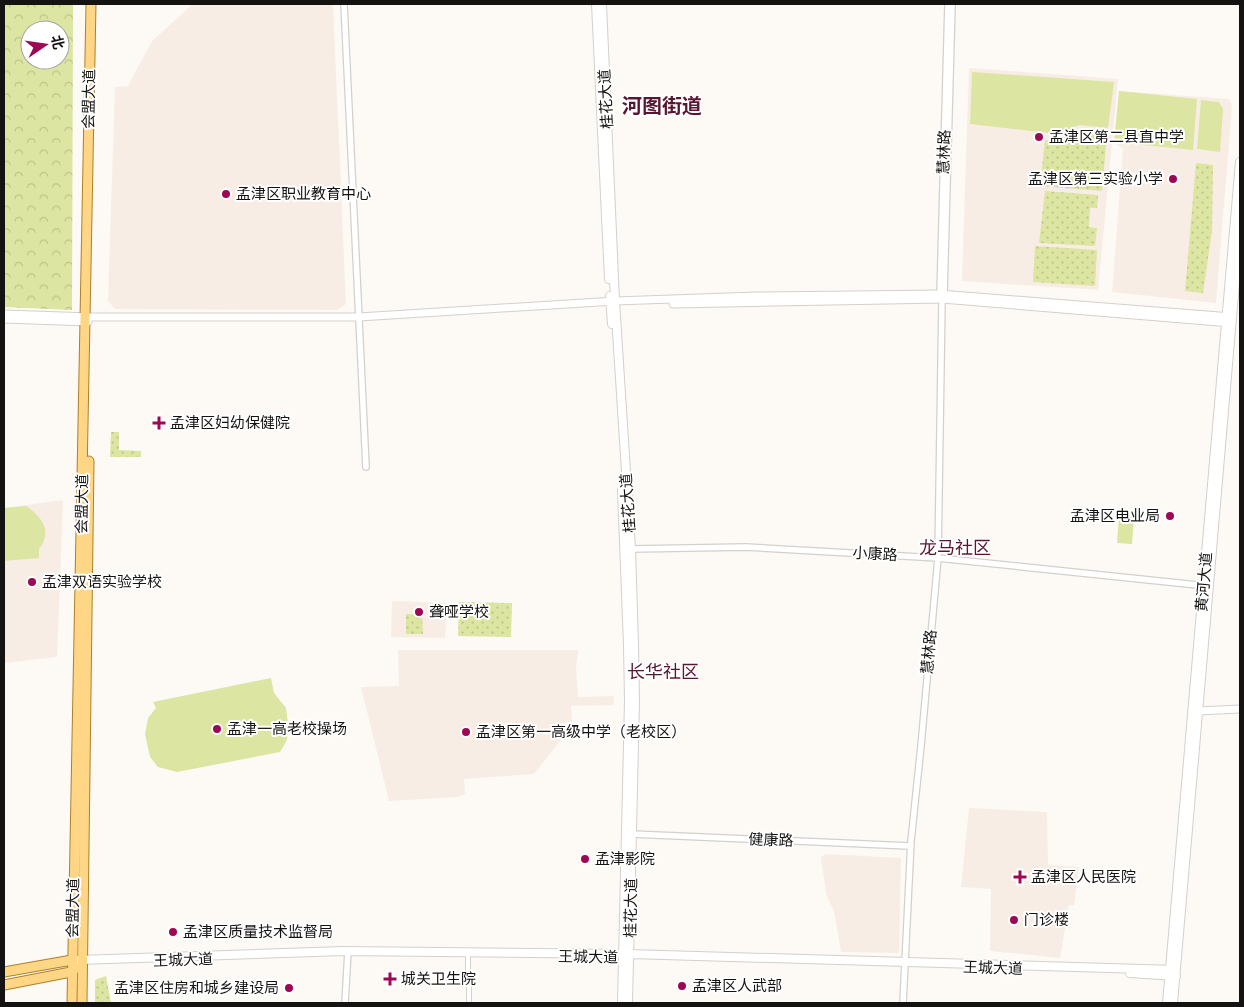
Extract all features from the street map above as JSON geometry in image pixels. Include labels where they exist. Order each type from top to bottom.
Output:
[{"type":"main road","name":"会盟大道","points":[[82,1003],[91,4]]},
{"type":"main road","name":"会盟大道","points":[[72,1003],[71,972],[96,4]]},
{"type":"main road","name":"桂花大道","points":[[596,4],[613,304],[628,645],[628,1003]]},
{"type":"main road","name":"桂花大道","points":[[602,4],[613,304],[631,549],[635,701],[627,956],[622,1003]]},
{"type":"main road","name":"黄河大道","points":[[1167,1003],[1173,972],[1209,586],[1240,162]]},
{"type":"main road","name":"黄河大道","points":[[1173,1003],[1173,972],[1229,320],[1240,225]]},
{"type":"main road","name":"王城大道","points":[[348,952],[627,956]]},
{"type":"main road","name":"王城大道","points":[[4,972],[72,960],[82,962],[348,952],[468,952],[1173,972]]},
{"type":"main road","points":[[4,985],[71,972],[82,962]]},
{"type":"street","points":[[344,4],[366,466]]},
{"type":"street","name":"慧林路","points":[[903,1003],[910,846],[938,558],[948,4]]},
{"type":"street","name":"慧林路","points":[[942,296],[952,4]]},
{"type":"street","points":[[4,318],[359,319],[613,304],[757,302],[942,296],[1229,320]]},
{"type":"street","points":[[4,314],[88,319]]},
{"type":"street","name":"小康路","points":[[631,549],[746,547],[938,558],[1209,586]]},
{"type":"street","points":[[1198,711],[1240,708]]},
{"type":"street","name":"健康路","points":[[632,834],[910,846]]},
{"type":"street","points":[[345,1003],[348,952]]},
{"type":"street","points":[[468,952],[468,972]]},
{"type":"street","points":[[469,986],[469,1003]]},
{"type":"shaded area","name":"孟津区职业教育中心","points":[[193,4],[333,4],[346,304],[337,310],[115,309],[108,301],[115,87],[128,86],[152,41]]},
{"type":"shaded area","name":"孟津区第二县直中学","points":[[969,68],[1118,79],[1098,290],[962,281]]},
{"type":"shaded area","name":"孟津区第三实验小学","points":[[1119,91],[1229,99],[1232,106],[1216,303],[1112,292],[1123,149],[1114,142]]},
{"type":"shaded area","name":"孟津双语实验学校","points":[[63,500],[57,657],[4,663],[4,508]]},
{"type":"shaded area","name":"聋哑学校","points":[[392,601],[447,603],[445,638],[391,637]]},
{"type":"shaded area","name":"孟津区第一高级中学（老校区）","points":[[398,650],[578,650],[576,668],[578,697],[614,696],[613,705],[571,706],[572,722],[560,723],[561,740],[534,774],[464,779],[465,794],[457,797],[389,801],[361,687],[399,686]]},
{"type":"shaded area","name":"孟津区人民医院","points":[[969,808],[1047,812],[1048,865],[1079,867],[1074,905],[1069,905],[1060,958],[990,951],[991,889],[961,887]]},
{"type":"shaded area","points":[[826,854],[901,858],[899,953],[841,952],[834,911],[826,894],[821,857]]},
{"type":"green space","points":[[4,4],[73,4],[72,310],[4,307]]},
{"type":"green space","points":[[972,72],[1114,82],[1108,128],[1079,125],[1057,134],[970,124]]},
{"type":"green space","points":[[1119,91],[1197,99],[1193,150],[1114,142]]},
{"type":"green space","points":[[1201,100],[1219,102],[1223,109],[1220,152],[1197,149]]},
{"type":"green space","points":[[1077,131],[1107,134],[1102,191],[1040,186],[1045,140],[1056,140]]},
{"type":"green space","points":[[1196,163],[1213,165],[1212,231],[1203,293],[1185,291]]},
{"type":"green space","points":[[1045,191],[1098,195],[1097,208],[1090,208],[1089,227],[1097,228],[1095,246],[1039,243]]},
{"type":"green space","points":[[1035,246],[1097,250],[1095,286],[1033,282]]},
{"type":"green space","points":[[111,432],[119,432],[119,450],[141,451],[141,457],[110,457]]},
{"type":"green space","points":[[26,506],[37,515],[44,525],[45,536],[39,549],[39,558],[4,561],[4,508]]},
{"type":"green space","points":[[1119,516],[1134,517],[1132,544],[1117,543]]},
{"type":"green space","points":[[459,602],[512,603],[511,637],[458,636]]},
{"type":"green space","points":[[406,614],[422,614],[423,634],[406,634]]},
{"type":"green space","name":"孟津一高老校操场","points":[[271,678],[274,693],[286,708],[288,724],[287,740],[280,752],[177,772],[158,767],[150,757],[145,734],[148,718],[156,708],[153,702]]},
{"type":"green space","points":[[106,976],[111,1003],[95,1003],[95,980]]},
{"type":"tunnel","points":[[468,972],[469,986]]},
{"type":"place","name":"孟津区第二县直中学","points":[[1039,137]]},
{"type":"place","name":"孟津区第三实验小学","points":[[1173,179]]},
{"type":"place","name":"孟津区职业教育中心","points":[[226,194]]},
{"type":"place","name":"孟津区妇幼保健院","points":[[159,423]]},
{"type":"place","name":"孟津区电业局","points":[[1170,516]]},
{"type":"place","name":"孟津双语实验学校","points":[[32,582]]},
{"type":"place","name":"聋哑学校","points":[[419,612]]},
{"type":"place","name":"孟津一高老校操场","points":[[217,729]]},
{"type":"place","name":"孟津区第一高级中学（老校区）","points":[[466,732]]},
{"type":"place","name":"孟津影院","points":[[585,859]]},
{"type":"place","name":"孟津区人民医院","points":[[1020,877]]},
{"type":"place","name":"门诊楼","points":[[1014,920]]},
{"type":"place","name":"孟津区质量技术监督局","points":[[173,932]]},
{"type":"place","name":"城关卫生院","points":[[390,979]]},
{"type":"place","name":"孟津区人武部","points":[[682,986]]},
{"type":"place","name":"孟津区住房和城乡建设局","points":[[289,988]]},
{"type":"district","name":"河图街道","points":[[662,106]]},
{"type":"district","name":"龙马社区","points":[[955,548]]},
{"type":"district","name":"长华社区","points":[[663,672]]}]
